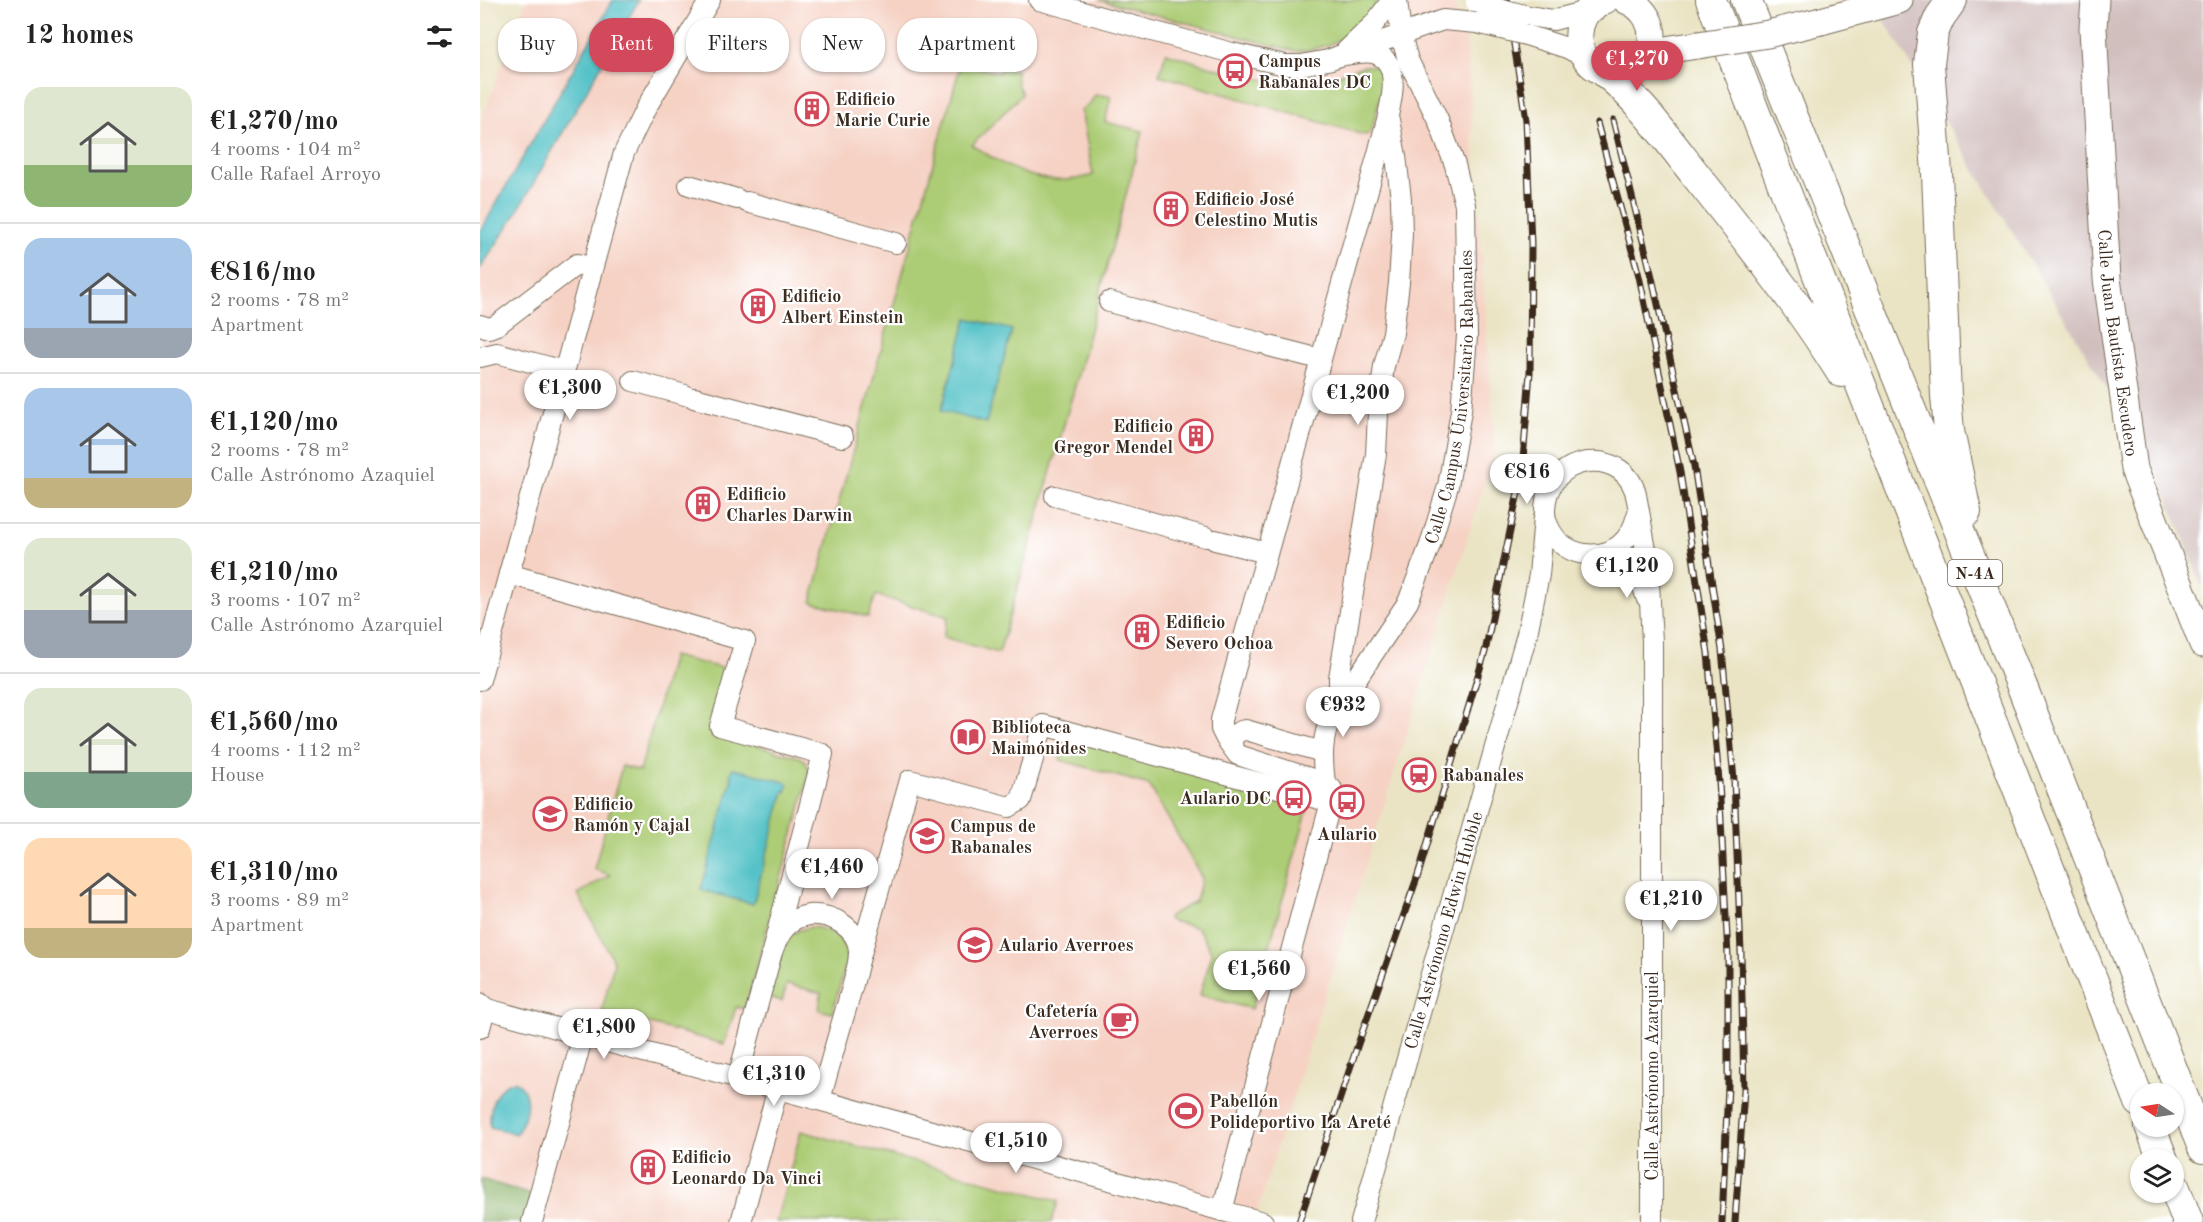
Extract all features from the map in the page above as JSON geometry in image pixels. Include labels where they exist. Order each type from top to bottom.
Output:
[{"type":"main road","name":"N-4A","points":[[1711,0],[2133,1083]]},
{"type":"main road","name":"N-4A","points":[[1746,0],[2023,689],[2203,1148]]},
{"type":"main road","points":[[1952,0],[1940,17],[1933,33],[1929,64],[1937,173],[1943,345],[1949,431],[1969,523],[2023,689]]},
{"type":"main road","points":[[1595,65],[1656,125],[1768,265],[1809,321],[1843,375],[1916,528]]},
{"type":"main road","points":[[2181,1203],[2188,1222]]},
{"type":"street","points":[[481,669],[624,153],[646,108],[710,0]]},
{"type":"street","points":[[1039,0],[1269,62],[1301,65],[1372,53],[1384,59],[1388,64],[1393,78],[1389,109],[1221,720],[1221,729],[1238,755],[1325,783]]},
{"type":"street","points":[[1339,57],[1374,24],[1392,0]]},
{"type":"street","name":"Calle Campus Universitario Rabanales","points":[[1331,802],[1332,789],[1325,783],[1322,752],[1326,729],[1347,692],[1408,602],[1430,545],[1448,486],[1461,411],[1467,336],[1465,205],[1461,183],[1442,130],[1408,60],[1401,35],[1397,0]]},
{"type":"street","points":[[1339,57],[1443,20],[1478,23],[1526,35],[1567,48],[1595,65],[1618,74],[1639,65],[1650,46],[1651,25],[1642,10],[1626,0]]},
{"type":"street","points":[[1827,19],[1866,0]]},
{"type":"street","points":[[1650,46],[1662,40],[1692,46],[1768,34],[1899,0]]},
{"type":"street","name":"Calle Juan Bautista Escudero","points":[[2081,0],[2093,28]]},
{"type":"street","name":"Calle Juan Bautista Escudero","points":[[2095,0],[2093,28],[2107,279],[2134,469],[2203,644]]},
{"type":"street","points":[[1473,1],[1524,15],[1553,20],[1595,4]]},
{"type":"street","points":[[1595,4],[1579,25],[1578,33],[1580,50],[1595,65]]},
{"type":"street","points":[[1347,692],[1342,693],[1339,690],[1339,678],[1376,454],[1382,377],[1393,333],[1399,284],[1402,234],[1401,200],[1389,109],[1399,87],[1407,85],[1420,88]]},
{"type":"street","points":[[689,185],[896,243]]},
{"type":"street","points":[[480,325],[489,328],[496,326],[577,264],[592,267]]},
{"type":"street","points":[[1108,302],[1320,359]]},
{"type":"street","points":[[480,357],[496,353],[564,371]]},
{"type":"street","points":[[633,381],[843,437]]},
{"type":"street","points":[[1639,510],[1632,530],[1624,542],[1603,554],[1586,555],[1562,545],[1555,537],[1547,523],[1546,498],[1549,488],[1559,475],[1569,467],[1585,462],[1597,461],[1612,466],[1631,483],[1636,494],[1639,510],[1646,551],[1652,641]]},
{"type":"street","points":[[1055,496],[1267,553]]},
{"type":"street","name":"Calle Astrónomo Edwin Hubble","points":[[1361,1222],[1527,634],[1539,576],[1546,498]]},
{"type":"street","points":[[1603,554],[1625,565],[1639,578],[1645,593],[1652,641]]},
{"type":"street","points":[[509,574],[745,641],[720,726],[823,754],[738,1077]]},
{"type":"street","name":"Calle Astrónomo Azarquiel","points":[[1652,641],[1652,1222]]},
{"type":"street","points":[[820,1100],[910,780],[1009,807],[1021,800],[1043,724],[1331,802],[1222,1211]]},
{"type":"street","points":[[1231,744],[1234,735],[1238,731],[1245,730],[1322,752]]},
{"type":"street","points":[[772,952],[777,938],[794,920],[814,915],[838,920],[852,931],[857,941],[860,951],[855,975]]},
{"type":"street","points":[[480,1028],[482,1006],[1256,1220]]},
{"type":"street","points":[[532,1222],[584,1035]]},
{"type":"street","points":[[741,1222],[777,1088]]},
{"type":"shaded area","name":"Campus de Rabanales","points":[[526,0],[1452,0],[1466,39],[1495,450],[1254,1222],[480,1222],[480,124],[499,72],[577,72],[577,18],[519,18]]},
{"type":"shaded area","points":[[1872,0],[2203,0],[2203,589],[2157,471]]},
{"type":"green space","points":[[1099,0],[1378,0],[1363,21],[1344,37],[1321,47],[1295,51]]},
{"type":"green space","points":[[1166,53],[1228,72],[1277,81],[1291,82],[1328,78],[1366,66],[1381,67],[1385,78],[1372,129],[1369,134],[1364,135],[1159,75]]},
{"type":"green space","points":[[958,72],[1016,72],[1017,83],[1022,94],[972,145],[1015,169],[1044,179],[1076,179],[1093,175],[1081,110],[1089,105],[1095,95],[1111,96],[1105,122],[1143,131],[1077,379],[999,653],[943,637],[948,617],[876,595],[868,617],[811,602]]},
{"type":"green space","points":[[672,656],[726,669],[709,732],[799,757],[805,760],[810,772],[745,1009],[736,1007],[724,1044],[602,1011],[614,962],[578,894],[610,875],[594,869],[622,766],[640,771]]},
{"type":"green space","points":[[1061,737],[1309,804],[1252,1009],[1200,995],[1212,953],[1198,928],[1168,920],[1169,916],[1196,901],[1202,878],[1149,785],[1060,760],[1061,756],[1056,755]]},
{"type":"green space","points":[[814,927],[838,937],[846,953],[847,960],[832,1013],[819,1010],[821,993],[787,984],[782,1001],[768,997],[776,963],[785,942],[801,929]]},
{"type":"green space","points":[[801,1131],[1058,1201],[1052,1222],[776,1222]]},
{"type":"green space","points":[[481,1179],[539,1197],[532,1222],[480,1222]]},
{"type":"water","points":[[613,0],[639,0],[629,18],[603,18]]},
{"type":"water","points":[[589,42],[589,72],[598,72],[514,217],[480,269],[480,232],[572,72],[577,72],[577,63]]},
{"type":"water","points":[[967,318],[1012,330],[986,423],[941,411]]},
{"type":"water","points":[[733,768],[788,783],[753,904],[701,890]]},
{"type":"water","points":[[514,1081],[521,1085],[526,1097],[525,1116],[516,1134],[490,1127],[492,1106],[497,1093]]},
{"type":"railway","points":[[1299,1222],[1358,1044],[1418,875],[1485,652],[1522,473],[1530,372],[1531,244],[1526,120],[1507,0]]},
{"type":"railway","points":[[1613,120],[1651,273],[1694,466],[1722,650],[1734,780],[1741,953],[1744,1090],[1735,1222]]},
{"type":"railway","points":[[1597,123],[1639,276],[1680,472],[1708,653],[1719,781],[1728,956],[1728,1086],[1722,1222]]},
{"type":"place","name":"Campus Rabanales DC","points":[[1235,71]]},
{"type":"place","name":"Edificio Marie Curie","points":[[812,109]]},
{"type":"place","name":"Edificio José Celestino Mutis","points":[[1171,209]]},
{"type":"place","name":"Edificio Albert Einstein","points":[[758,306]]},
{"type":"place","name":"Edificio Gregor Mendel","points":[[1196,436]]},
{"type":"place","name":"Edificio Charles Darwin","points":[[703,504]]},
{"type":"place","name":"Edificio Severo Ochoa","points":[[1142,632]]},
{"type":"place","name":"Biblioteca Maimónides","points":[[968,737]]},
{"type":"place","name":"Rabanales","points":[[1419,775]]},
{"type":"place","name":"Aulario DC","points":[[1294,798]]},
{"type":"place","name":"Aulario","points":[[1347,802]]},
{"type":"place","name":"Edificio Ramón y Cajal","points":[[550,814]]},
{"type":"place","name":"Campus de Rabanales","points":[[927,836]]},
{"type":"place","name":"Aulario Averroes","points":[[975,945]]},
{"type":"place","name":"Cafetería Averroes","points":[[1121,1021]]},
{"type":"place","name":"Pabellón Polideportivo La Areté","points":[[1186,1111]]},
{"type":"place","name":"Edificio Leonardo Da Vinci","points":[[648,1167]]}]
